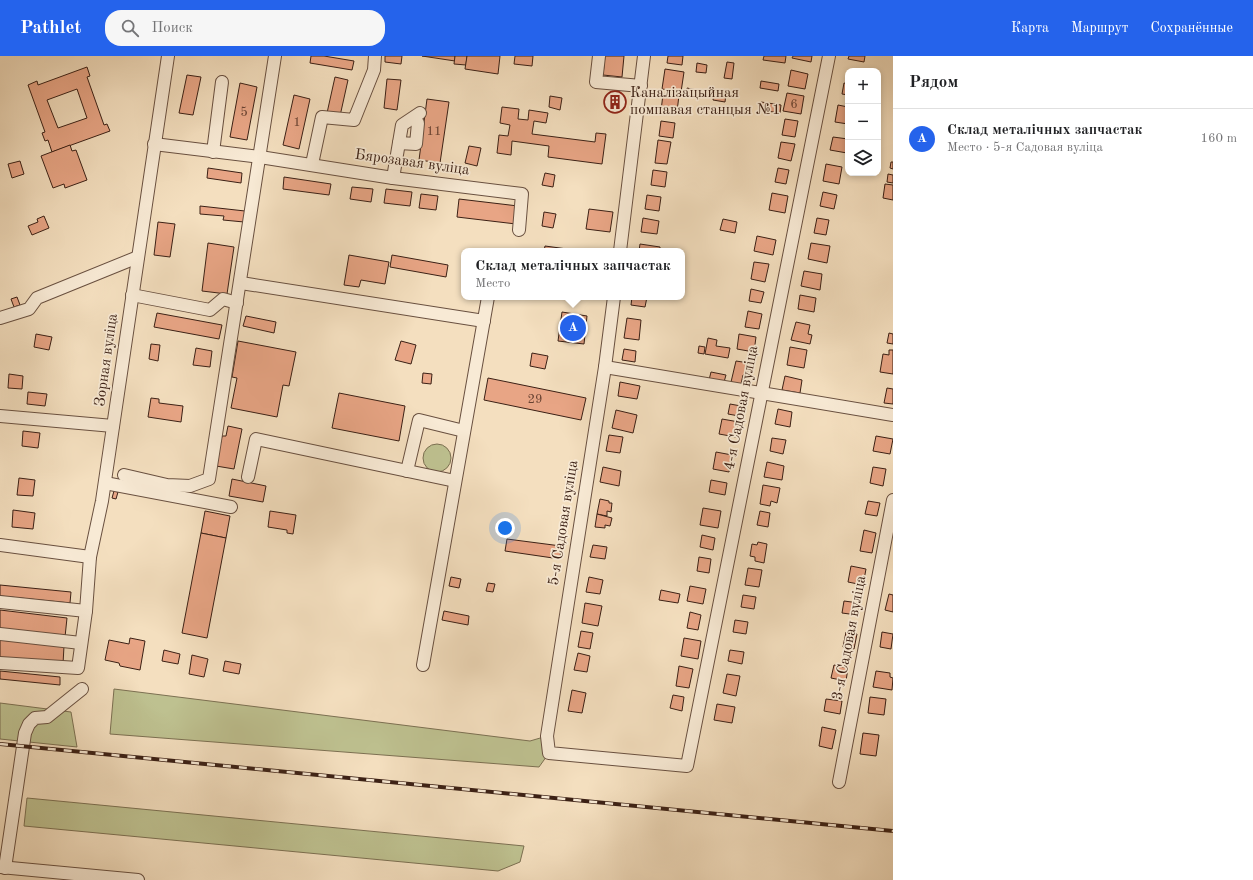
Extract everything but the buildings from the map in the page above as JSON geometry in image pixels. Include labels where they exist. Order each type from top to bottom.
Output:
[{"type":"street","name":"Зорная вуліца","points":[[0,663],[78,668],[86,611],[90,557],[105,483],[168,56]]},
{"type":"street","points":[[124,475],[167,485],[190,486],[209,479],[238,303],[275,56]]},
{"type":"street","points":[[312,164],[322,117],[354,120],[374,70],[375,56]]},
{"type":"street","points":[[599,56],[596,82],[641,86]]},
{"type":"street","points":[[620,248],[644,56]]},
{"type":"street","name":"4-я Садовая вуліца","points":[[687,766],[829,56]]},
{"type":"street","points":[[213,152],[222,82]]},
{"type":"street","points":[[393,178],[402,124],[419,118],[416,144],[399,143]]},
{"type":"street","name":"Бярозавая вуліца","points":[[154,144],[312,164],[393,178],[522,194],[519,230]]},
{"type":"street","points":[[0,318],[28,309],[37,298],[138,257]]},
{"type":"street","points":[[241,283],[484,321]]},
{"type":"street","points":[[132,295],[210,310],[223,299],[238,303]]},
{"type":"street","points":[[423,665],[488,300]]},
{"type":"street","name":"5-я Садовая вуліца","points":[[614,300],[605,367],[547,736],[549,753],[687,766]]},
{"type":"street","points":[[605,367],[893,415]]},
{"type":"street","points":[[0,416],[113,426]]},
{"type":"street","points":[[407,471],[419,420],[464,431]]},
{"type":"street","points":[[248,477],[256,439],[456,481]]},
{"type":"street","points":[[105,483],[231,507]]},
{"type":"street","name":"3-я Садовая вуліца","points":[[839,782],[893,500]]},
{"type":"street","points":[[0,545],[90,557]]},
{"type":"street","points":[[0,602],[86,611]]},
{"type":"street","points":[[0,634],[81,643]]},
{"type":"street","points":[[82,689],[46,717],[35,718],[29,724],[21,746],[18,785],[2,868],[138,880]]},
{"type":"green space","points":[[437,444],[447,448],[451,458],[447,468],[437,472],[427,468],[423,458],[427,448]]},
{"type":"green space","points":[[114,689],[530,741],[547,736],[549,753],[539,767],[110,734]]},
{"type":"green space","points":[[0,703],[71,712],[77,747],[0,739]]},
{"type":"green space","points":[[27,798],[524,846],[520,862],[498,871],[24,826]]},
{"type":"railway","points":[[0,744],[893,831]]},
{"type":"place","name":"Каналізацыйная помпавая станцыя №1","points":[[615,102]]},
{"type":"place","name":"Склад металічных запчастак","points":[[573,328]]}]
